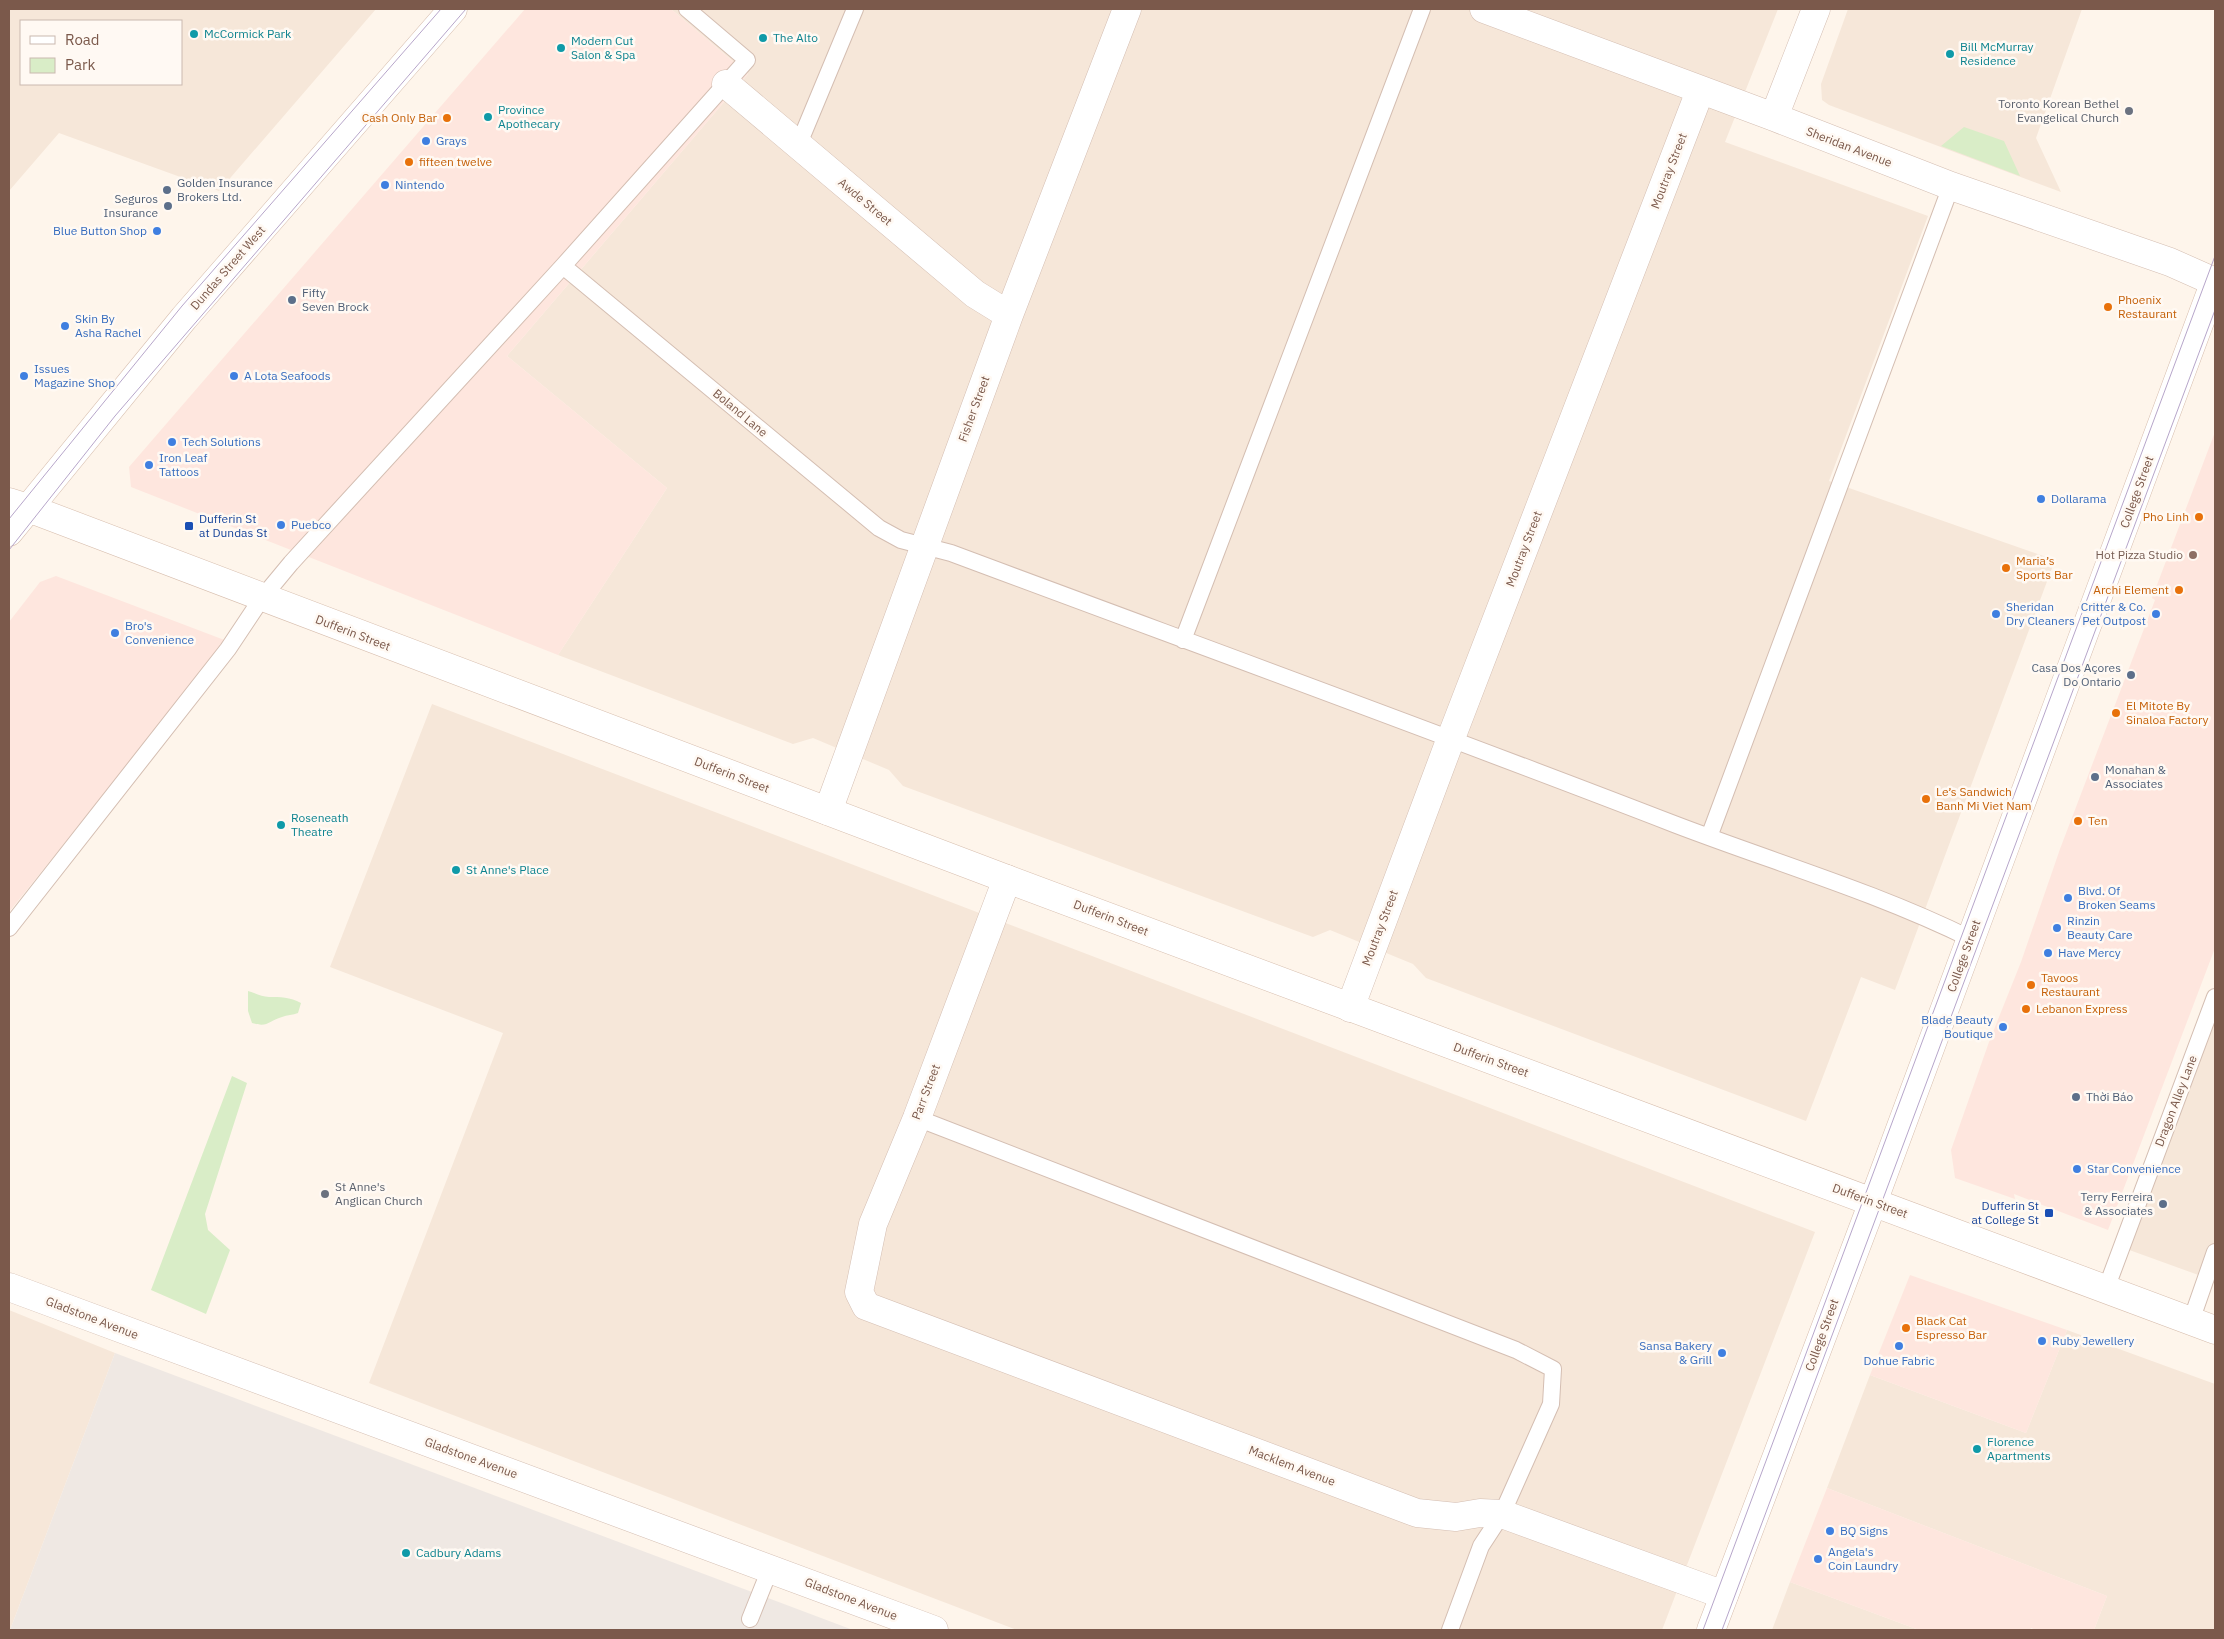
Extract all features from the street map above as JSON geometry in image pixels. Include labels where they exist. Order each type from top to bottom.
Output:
[{"type":"street","name":"Dundas Street West","points":[[9,532],[18,505],[184,318],[453,9]]},
{"type":"street","name":"Fisher Street","points":[[828,811],[1009,315],[1127,9]]},
{"type":"street","name":"Sheridan Avenue","points":[[1484,9],[1951,186],[2170,262],[2215,282]]},
{"type":"street","points":[[1774,118],[1816,9]]},
{"type":"street","name":"Awde Street","points":[[726,84],[975,294],[1009,315]]},
{"type":"street","name":"Moutray Street","points":[[1350,1008],[1451,738],[1700,91]]},
{"type":"street","name":"College Street","points":[[1711,1630],[1873,1202],[2215,282]]},
{"type":"street","name":"Dufferin Street","points":[[18,505],[1350,1008],[2203,1325]]},
{"type":"street","name":"Parr Street","points":[[866,1306],[859,1292],[873,1224],[916,1118],[1007,879]]},
{"type":"street","name":"Gladstone Avenue","points":[[9,1287],[934,1630]]},
{"type":"street","name":"Macklem Avenue","points":[[866,1306],[1417,1513],[1456,1517],[1480,1513],[1502,1514],[1724,1595]]},
{"type":"lane","points":[[9,928],[228,650],[262,598],[291,563],[563,266],[747,60],[687,9]]},
{"type":"lane","points":[[798,146],[855,9]]},
{"type":"lane","points":[[1183,640],[1422,9]]},
{"type":"lane","points":[[1708,837],[1951,186]]},
{"type":"lane","name":"Boland Lane","points":[[563,266],[879,528],[901,540],[951,553],[1451,738],[1708,837],[1930,918],[1971,939]]},
{"type":"lane","name":"Dragon Alley Lane","points":[[2106,1289],[2215,997]]},
{"type":"lane","points":[[916,1118],[1516,1350],[1553,1369],[1551,1404],[1502,1514],[1482,1546],[1450,1630]]},
{"type":"lane","points":[[2203,1325],[2215,1252]]},
{"type":"lane","points":[[750,1619],[770,1569]]},
{"type":"shaded area","points":[[9,9],[376,9],[219,191],[59,133],[9,191]]},
{"type":"shaded area","points":[[525,9],[671,9],[748,74],[507,356],[667,488],[558,655],[131,487],[129,467]]},
{"type":"shaded area","points":[[671,9],[1778,9],[1725,142],[1928,216],[1829,481],[2055,560],[1895,990],[1861,977],[1806,1121],[1426,978],[1413,964],[1330,930],[1313,937],[903,786],[889,770],[813,738],[793,744],[558,655],[667,488],[507,356],[748,74]]},
{"type":"shaded area","points":[[1848,9],[2082,9],[2036,138],[2061,192],[1829,105],[1822,100],[1821,84]]},
{"type":"shaded area","points":[[2215,432],[2215,948],[2108,1230],[2014,1194],[2015,1199],[1955,1178],[1951,1150],[1989,1042],[2021,962],[2060,849],[2155,600],[2152,598]]},
{"type":"shaded area","points":[[56,576],[227,641],[9,912],[9,622],[40,582]]},
{"type":"shaded area","points":[[432,704],[1815,1232],[1662,1630],[1017,1630],[369,1383],[503,1033],[330,967]]},
{"type":"shaded area","points":[[2215,997],[2215,1281],[2121,1247]]},
{"type":"shaded area","points":[[1910,1275],[2067,1330],[2026,1433],[1870,1375]]},
{"type":"shaded area","points":[[9,1310],[115,1353],[10,1630],[9,1630]]},
{"type":"shaded area","points":[[2067,1330],[2215,1384],[2215,1630],[2094,1630],[2107,1596],[1827,1488],[1870,1375],[2026,1433]]},
{"type":"shaded area","points":[[115,1353],[853,1630],[10,1630]]},
{"type":"shaded area","points":[[1827,1488],[2107,1596],[2094,1630],[2036,1630],[2031,1628],[2030,1630],[1919,1630],[1790,1582]]},
{"type":"shaded area","points":[[1790,1582],[1919,1630],[1772,1630]]},
{"type":"green space","points":[[1964,127],[2004,141],[2020,176],[1941,146]]},
{"type":"green space","points":[[248,991],[264,996],[297,1001],[301,1003],[298,1013],[261,1025],[252,1023],[248,1011]]},
{"type":"green space","points":[[232,1076],[247,1083],[205,1214],[208,1230],[230,1250],[206,1314],[151,1290]]},
{"type":"tram line","points":[[9,519],[182,306],[441,9]]},
{"type":"tram line","points":[[9,550],[115,416],[466,9]]},
{"type":"tram line","points":[[1703,1630],[2215,256]]},
{"type":"tram line","points":[[1722,1630],[2215,310]]},
{"type":"place","name":"McCormick Park","points":[[194,34]]},
{"type":"place","name":"The Alto","points":[[763,38]]},
{"type":"place","name":"Modern Cut Salon & Spa","points":[[561,48]]},
{"type":"place","name":"Bill McMurray Residence","points":[[1950,54]]},
{"type":"place","name":"Toronto Korean Bethel Evangelical Church","points":[[2129,111]]},
{"type":"place","name":"Province Apothecary","points":[[488,117]]},
{"type":"place","name":"Cash Only Bar","points":[[447,118]]},
{"type":"place","name":"Grays","points":[[426,141]]},
{"type":"place","name":"fifteen twelve","points":[[409,162]]},
{"type":"place","name":"Nintendo","points":[[385,185]]},
{"type":"place","name":"Golden Insurance Brokers Ltd.","points":[[167,190]]},
{"type":"place","name":"Seguros Insurance","points":[[168,206]]},
{"type":"place","name":"Blue Button Shop","points":[[157,231]]},
{"type":"place","name":"Fifty Seven Brock","points":[[292,300]]},
{"type":"place","name":"Phoenix Restaurant","points":[[2108,307]]},
{"type":"place","name":"Skin By Asha Rachel","points":[[65,326]]},
{"type":"place","name":"Issues Magazine Shop","points":[[24,376]]},
{"type":"place","name":"A Lota Seafoods","points":[[234,376]]},
{"type":"place","name":"Tech Solutions","points":[[172,442]]},
{"type":"place","name":"Iron Leaf Tattoos","points":[[149,465]]},
{"type":"place","name":"Dollarama","points":[[2041,499]]},
{"type":"place","name":"Pho Linh","points":[[2199,517]]},
{"type":"place","name":"Puebco","points":[[281,525]]},
{"type":"place","name":"Dufferin St at Dundas St","points":[[189,526]]},
{"type":"place","name":"Hot Pizza Studio","points":[[2193,555]]},
{"type":"place","name":"Maria’s Sports Bar","points":[[2006,568]]},
{"type":"place","name":"Archi Element","points":[[2179,590]]},
{"type":"place","name":"Sheridan Dry Cleaners","points":[[1996,614]]},
{"type":"place","name":"Critter & Co. Pet Outpost","points":[[2156,614]]},
{"type":"place","name":"Bro's Convenience","points":[[115,633]]},
{"type":"place","name":"Casa Dos Açores Do Ontario","points":[[2131,675]]},
{"type":"place","name":"El Mitote By Sinaloa Factory","points":[[2116,713]]},
{"type":"place","name":"Monahan & Associates","points":[[2095,777]]},
{"type":"place","name":"Le’s Sandwich Banh Mi Viet Nam","points":[[1926,799]]},
{"type":"place","name":"Ten","points":[[2078,821]]},
{"type":"place","name":"Roseneath Theatre","points":[[281,825]]},
{"type":"place","name":"St Anne's Place","points":[[456,870]]},
{"type":"place","name":"Blvd. Of Broken Seams","points":[[2068,898]]},
{"type":"place","name":"Rinzin Beauty Care","points":[[2057,928]]},
{"type":"place","name":"Have Mercy","points":[[2048,953]]},
{"type":"place","name":"Tavoos Restaurant","points":[[2031,985]]},
{"type":"place","name":"Lebanon Express","points":[[2026,1009]]},
{"type":"place","name":"Blade Beauty Boutique","points":[[2003,1027]]},
{"type":"place","name":"Thời Báo","points":[[2076,1097]]},
{"type":"place","name":"Star Convenience","points":[[2077,1169]]},
{"type":"place","name":"St Anne's Anglican Church","points":[[325,1194]]},
{"type":"place","name":"Terry Ferreira & Associates","points":[[2163,1204]]},
{"type":"place","name":"Dufferin St at College St","points":[[2049,1213]]},
{"type":"place","name":"Black Cat Espresso Bar","points":[[1906,1328]]},
{"type":"place","name":"Ruby Jewellery","points":[[2042,1341]]},
{"type":"place","name":"Dohue Fabric","points":[[1899,1346]]},
{"type":"place","name":"Sansa Bakery & Grill","points":[[1722,1353]]},
{"type":"place","name":"Florence Apartments","points":[[1977,1449]]},
{"type":"place","name":"BQ Signs","points":[[1830,1531]]},
{"type":"place","name":"Cadbury Adams","points":[[406,1553]]},
{"type":"place","name":"Angela's Coin Laundry","points":[[1818,1559]]}]
